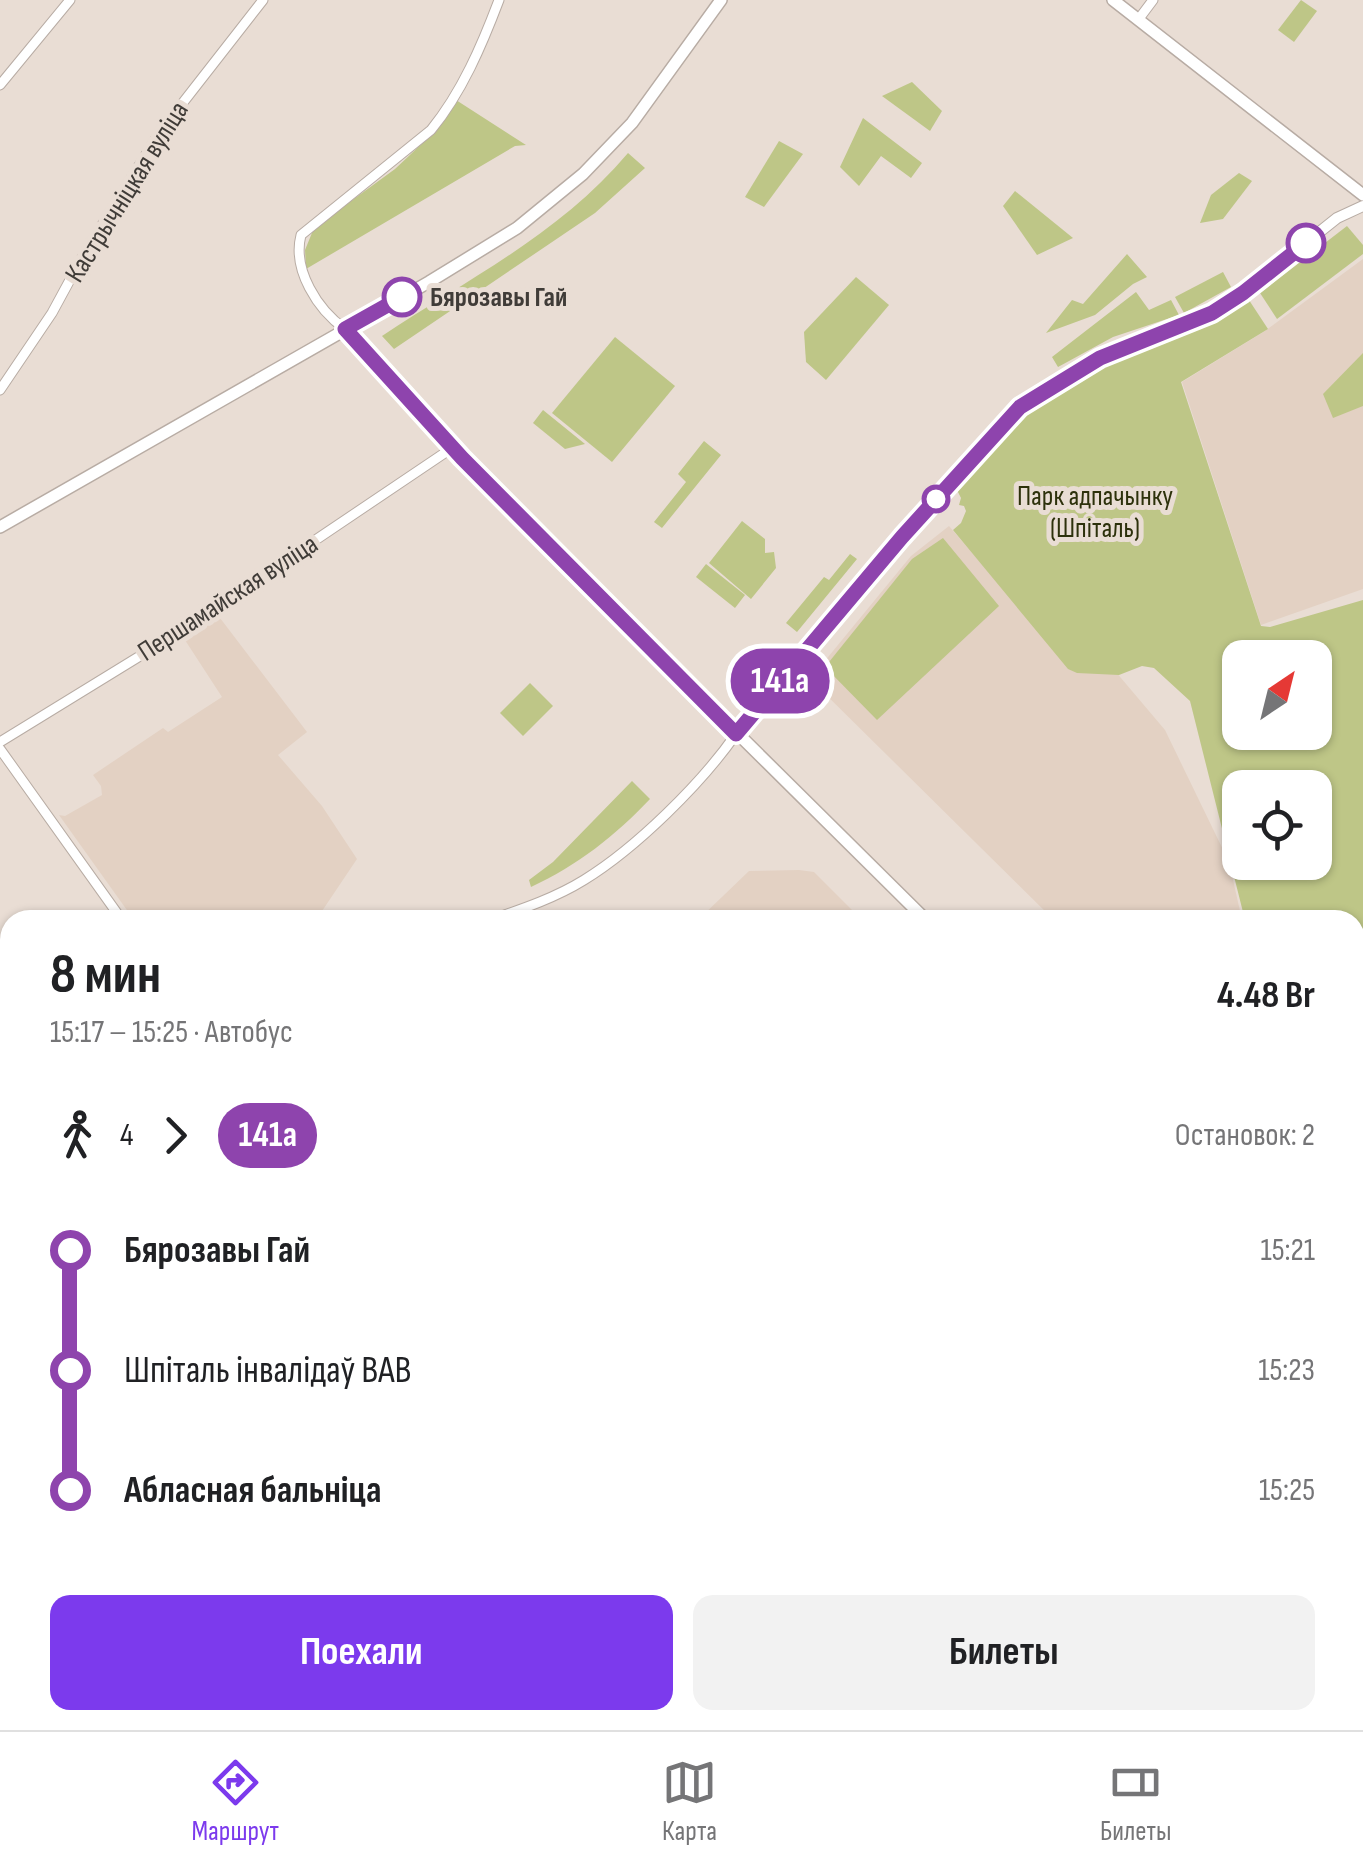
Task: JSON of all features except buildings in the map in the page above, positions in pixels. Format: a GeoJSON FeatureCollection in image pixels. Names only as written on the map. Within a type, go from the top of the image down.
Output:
{"type":"FeatureCollection","features":[{"type":"Feature","properties":{"kind":"main road"},"geometry":{"type":"LineString","coordinates":[[0,527],[498,242],[562,193],[632,123],[721,0]]}},
{"type":"Feature","properties":{"kind":"main road"},"geometry":{"type":"LineString","coordinates":[[1114,0],[1142,15],[1363,195]]}},
{"type":"Feature","properties":{"kind":"main road"},"geometry":{"type":"LineString","coordinates":[[345,329],[452,448],[916,910]]}},
{"type":"Feature","properties":{"kind":"street"},"geometry":{"type":"LineString","coordinates":[[0,85],[70,0]]}},
{"type":"Feature","properties":{"kind":"street","name":"Кастрычніцкая вуліца"},"geometry":{"type":"LineString","coordinates":[[0,390],[52,313],[160,132],[263,0]]}},
{"type":"Feature","properties":{"kind":"street"},"geometry":{"type":"LineString","coordinates":[[345,329],[329,318],[300,266],[301,236],[431,130],[445,113],[481,46],[498,0]]}},
{"type":"Feature","properties":{"kind":"street"},"geometry":{"type":"LineString","coordinates":[[1142,15],[1154,0]]}},
{"type":"Feature","properties":{"kind":"street"},"geometry":{"type":"LineString","coordinates":[[515,910],[560,892],[642,836],[724,750],[902,537],[1020,407],[1100,358],[1212,313],[1337,218],[1363,206]]}},
{"type":"Feature","properties":{"kind":"street","name":"Першамайская вуліца"},"geometry":{"type":"LineString","coordinates":[[0,746],[190,626],[452,448]]}},
{"type":"Feature","properties":{"kind":"street"},"geometry":{"type":"LineString","coordinates":[[0,746],[115,910]]}},
{"type":"Feature","properties":{"kind":"shaded area"},"geometry":{"type":"Polygon","coordinates":[[[1363,259],[1363,589],[1261,625],[1182,382],[1265,331],[1363,259]]]}},
{"type":"Feature","properties":{"kind":"shaded area"},"geometry":{"type":"Polygon","coordinates":[[[949,526],[1060,655],[1110,665],[1165,730],[1222,848],[1222,880],[1233,880],[1240,910],[1044,910],[810,679],[911,556],[949,526]]]}},
{"type":"Feature","properties":{"kind":"shaded area"},"geometry":{"type":"Polygon","coordinates":[[[217,614],[307,732],[278,755],[322,806],[357,859],[323,910],[127,910],[59,815],[65,816],[102,795],[93,775],[163,728],[168,732],[222,697],[183,637],[217,614]]]}},
{"type":"Feature","properties":{"kind":"shaded area"},"geometry":{"type":"Polygon","coordinates":[[[749,871],[814,872],[852,910],[708,910],[749,871]]]}},
{"type":"Feature","properties":{"kind":"green space"},"geometry":{"type":"Polygon","coordinates":[[[1301,0],[1317,11],[1294,42],[1278,30],[1301,0]]]}},
{"type":"Feature","properties":{"kind":"green space"},"geometry":{"type":"Polygon","coordinates":[[[912,82],[942,111],[930,131],[882,96],[912,82]]]}},
{"type":"Feature","properties":{"kind":"green space"},"geometry":{"type":"Polygon","coordinates":[[[456,100],[526,145],[515,146],[306,269],[305,250],[314,228],[395,169],[429,137],[456,100]]]}},
{"type":"Feature","properties":{"kind":"green space"},"geometry":{"type":"Polygon","coordinates":[[[863,118],[922,163],[911,178],[881,156],[859,186],[840,167],[863,118]]]}},
{"type":"Feature","properties":{"kind":"green space"},"geometry":{"type":"Polygon","coordinates":[[[779,141],[803,154],[764,207],[745,197],[779,141]]]}},
{"type":"Feature","properties":{"kind":"green space"},"geometry":{"type":"Polygon","coordinates":[[[628,153],[645,168],[595,213],[394,349],[382,336],[543,231],[602,181],[628,153]]]}},
{"type":"Feature","properties":{"kind":"green space"},"geometry":{"type":"Polygon","coordinates":[[[1239,173],[1252,181],[1223,219],[1200,223],[1211,195],[1239,173]]]}},
{"type":"Feature","properties":{"kind":"green space"},"geometry":{"type":"Polygon","coordinates":[[[1015,191],[1073,238],[1037,255],[1003,206],[1015,191]]]}},
{"type":"Feature","properties":{"kind":"green space"},"geometry":{"type":"Polygon","coordinates":[[[1347,226],[1363,245],[1363,254],[1277,319],[1260,293],[1347,226]]]}},
{"type":"Feature","properties":{"kind":"green space"},"geometry":{"type":"Polygon","coordinates":[[[1127,254],[1147,277],[1095,315],[1046,333],[1072,300],[1083,304],[1127,254]]]}},
{"type":"Feature","properties":{"kind":"green space"},"geometry":{"type":"Polygon","coordinates":[[[1223,272],[1231,287],[1184,313],[1175,297],[1223,272]]]}},
{"type":"Feature","properties":{"kind":"green space"},"geometry":{"type":"Polygon","coordinates":[[[856,277],[889,305],[826,380],[806,362],[804,332],[856,277]]]}},
{"type":"Feature","properties":{"kind":"green space"},"geometry":{"type":"Polygon","coordinates":[[[1136,292],[1149,310],[1171,300],[1179,315],[1113,337],[1058,367],[1052,357],[1136,292]]]}},
{"type":"Feature","properties":{"kind":"green space","name":"Парк адпачынку (Шпіталь)"},"geometry":{"type":"Polygon","coordinates":[[[1247,297],[1268,329],[1181,382],[1261,626],[1270,627],[1363,600],[1363,910],[1242,910],[1235,880],[1332,880],[1332,770],[1222,770],[1222,828],[1190,701],[1154,668],[1142,666],[1119,675],[1068,669],[953,530],[966,511],[959,505],[961,498],[956,488],[1004,432],[1056,388],[1100,363],[1193,326],[1247,297]]]}},
{"type":"Feature","properties":{"kind":"green space"},"geometry":{"type":"Polygon","coordinates":[[[615,337],[675,386],[612,462],[552,413],[615,337]]]}},
{"type":"Feature","properties":{"kind":"green space"},"geometry":{"type":"Polygon","coordinates":[[[1363,353],[1363,406],[1333,418],[1323,394],[1363,353]]]}},
{"type":"Feature","properties":{"kind":"green space"},"geometry":{"type":"Polygon","coordinates":[[[543,410],[585,444],[565,449],[533,423],[543,410]]]}},
{"type":"Feature","properties":{"kind":"green space"},"geometry":{"type":"Polygon","coordinates":[[[704,441],[721,455],[662,528],[654,522],[686,482],[678,474],[704,441]]]}},
{"type":"Feature","properties":{"kind":"green space"},"geometry":{"type":"Polygon","coordinates":[[[742,521],[765,539],[765,553],[774,552],[776,568],[751,599],[709,563],[742,521]]]}},
{"type":"Feature","properties":{"kind":"green space"},"geometry":{"type":"Polygon","coordinates":[[[943,538],[999,606],[877,720],[825,667],[912,559],[943,538]]]}},
{"type":"Feature","properties":{"kind":"green space"},"geometry":{"type":"Polygon","coordinates":[[[850,554],[857,559],[797,632],[786,623],[824,577],[829,580],[850,554]]]}},
{"type":"Feature","properties":{"kind":"green space"},"geometry":{"type":"Polygon","coordinates":[[[706,564],[745,595],[735,608],[696,577],[706,564]]]}},
{"type":"Feature","properties":{"kind":"green space"},"geometry":{"type":"Polygon","coordinates":[[[530,683],[553,706],[523,736],[500,713],[530,683]]]}},
{"type":"Feature","properties":{"kind":"green space"},"geometry":{"type":"Polygon","coordinates":[[[632,781],[650,799],[595,849],[531,887],[529,880],[553,862],[632,781]]]}},
{"type":"Feature","properties":{"kind":"bus line","name":"141а"},"geometry":{"type":"LineString","coordinates":[[402,297],[345,329],[462,458],[736,734],[902,537],[1020,407],[1100,358],[1212,313],[1306,243]]}},
{"type":"Feature","properties":{"kind":"place","name":"Бярозавы Гай"},"geometry":{"type":"Point","coordinates":[402,297]}}]}
